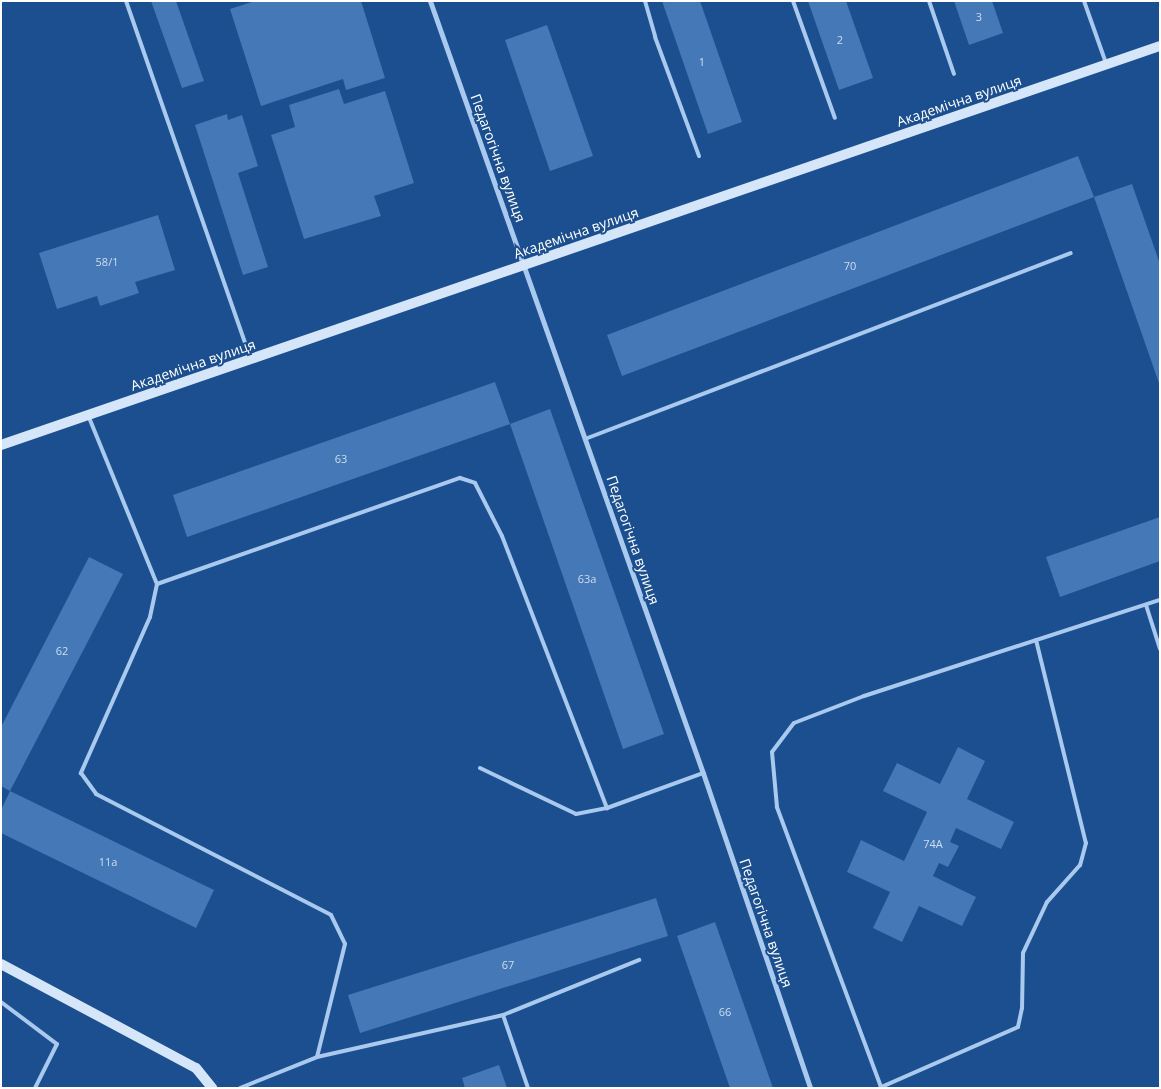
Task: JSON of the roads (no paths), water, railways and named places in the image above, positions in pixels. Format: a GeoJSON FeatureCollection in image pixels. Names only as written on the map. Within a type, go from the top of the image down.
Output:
{"type":"FeatureCollection","features":[{"type":"Feature","properties":{"kind":"main road","name":"Академічна вулиця"},"geometry":{"type":"LineString","coordinates":[[1,445],[1160,46]]}},
{"type":"Feature","properties":{"kind":"main road"},"geometry":{"type":"LineString","coordinates":[[1,964],[196,1068],[212,1088]]}},
{"type":"Feature","properties":{"kind":"street","name":"Педагогічна вулиця"},"geometry":{"type":"LineString","coordinates":[[430,1],[703,773],[810,1088]]}},
{"type":"Feature","properties":{"kind":"lane"},"geometry":{"type":"LineString","coordinates":[[126,1],[251,360]]}},
{"type":"Feature","properties":{"kind":"lane"},"geometry":{"type":"LineString","coordinates":[[645,1],[655,38],[699,156]]}},
{"type":"Feature","properties":{"kind":"lane"},"geometry":{"type":"LineString","coordinates":[[793,1],[835,118]]}},
{"type":"Feature","properties":{"kind":"lane"},"geometry":{"type":"LineString","coordinates":[[929,1],[954,74]]}},
{"type":"Feature","properties":{"kind":"lane"},"geometry":{"type":"LineString","coordinates":[[1084,1],[1107,64]]}},
{"type":"Feature","properties":{"kind":"lane"},"geometry":{"type":"LineString","coordinates":[[585,439],[1071,253]]}},
{"type":"Feature","properties":{"kind":"lane"},"geometry":{"type":"LineString","coordinates":[[88,415],[157,584],[150,617],[81,773],[96,794],[331,915],[345,944],[317,1057]]}},
{"type":"Feature","properties":{"kind":"lane"},"geometry":{"type":"LineString","coordinates":[[157,584],[460,478],[475,483],[502,536],[607,808]]}},
{"type":"Feature","properties":{"kind":"lane"},"geometry":{"type":"LineString","coordinates":[[1036,640],[1086,843],[1080,865],[1047,902],[1023,953],[1022,1008],[1018,1028],[881,1087],[777,807],[772,752],[794,722],[864,696],[1036,640],[1146,605],[1160,600]]}},
{"type":"Feature","properties":{"kind":"lane"},"geometry":{"type":"LineString","coordinates":[[1146,605],[1160,649]]}},
{"type":"Feature","properties":{"kind":"lane"},"geometry":{"type":"LineString","coordinates":[[480,768],[576,814],[607,808],[703,773]]}},
{"type":"Feature","properties":{"kind":"lane"},"geometry":{"type":"LineString","coordinates":[[240,1088],[317,1057],[503,1014],[639,960]]}},
{"type":"Feature","properties":{"kind":"lane"},"geometry":{"type":"LineString","coordinates":[[1,1002],[56,1044],[35,1088]]}},
{"type":"Feature","properties":{"kind":"lane"},"geometry":{"type":"LineString","coordinates":[[503,1014],[528,1088]]}}]}
